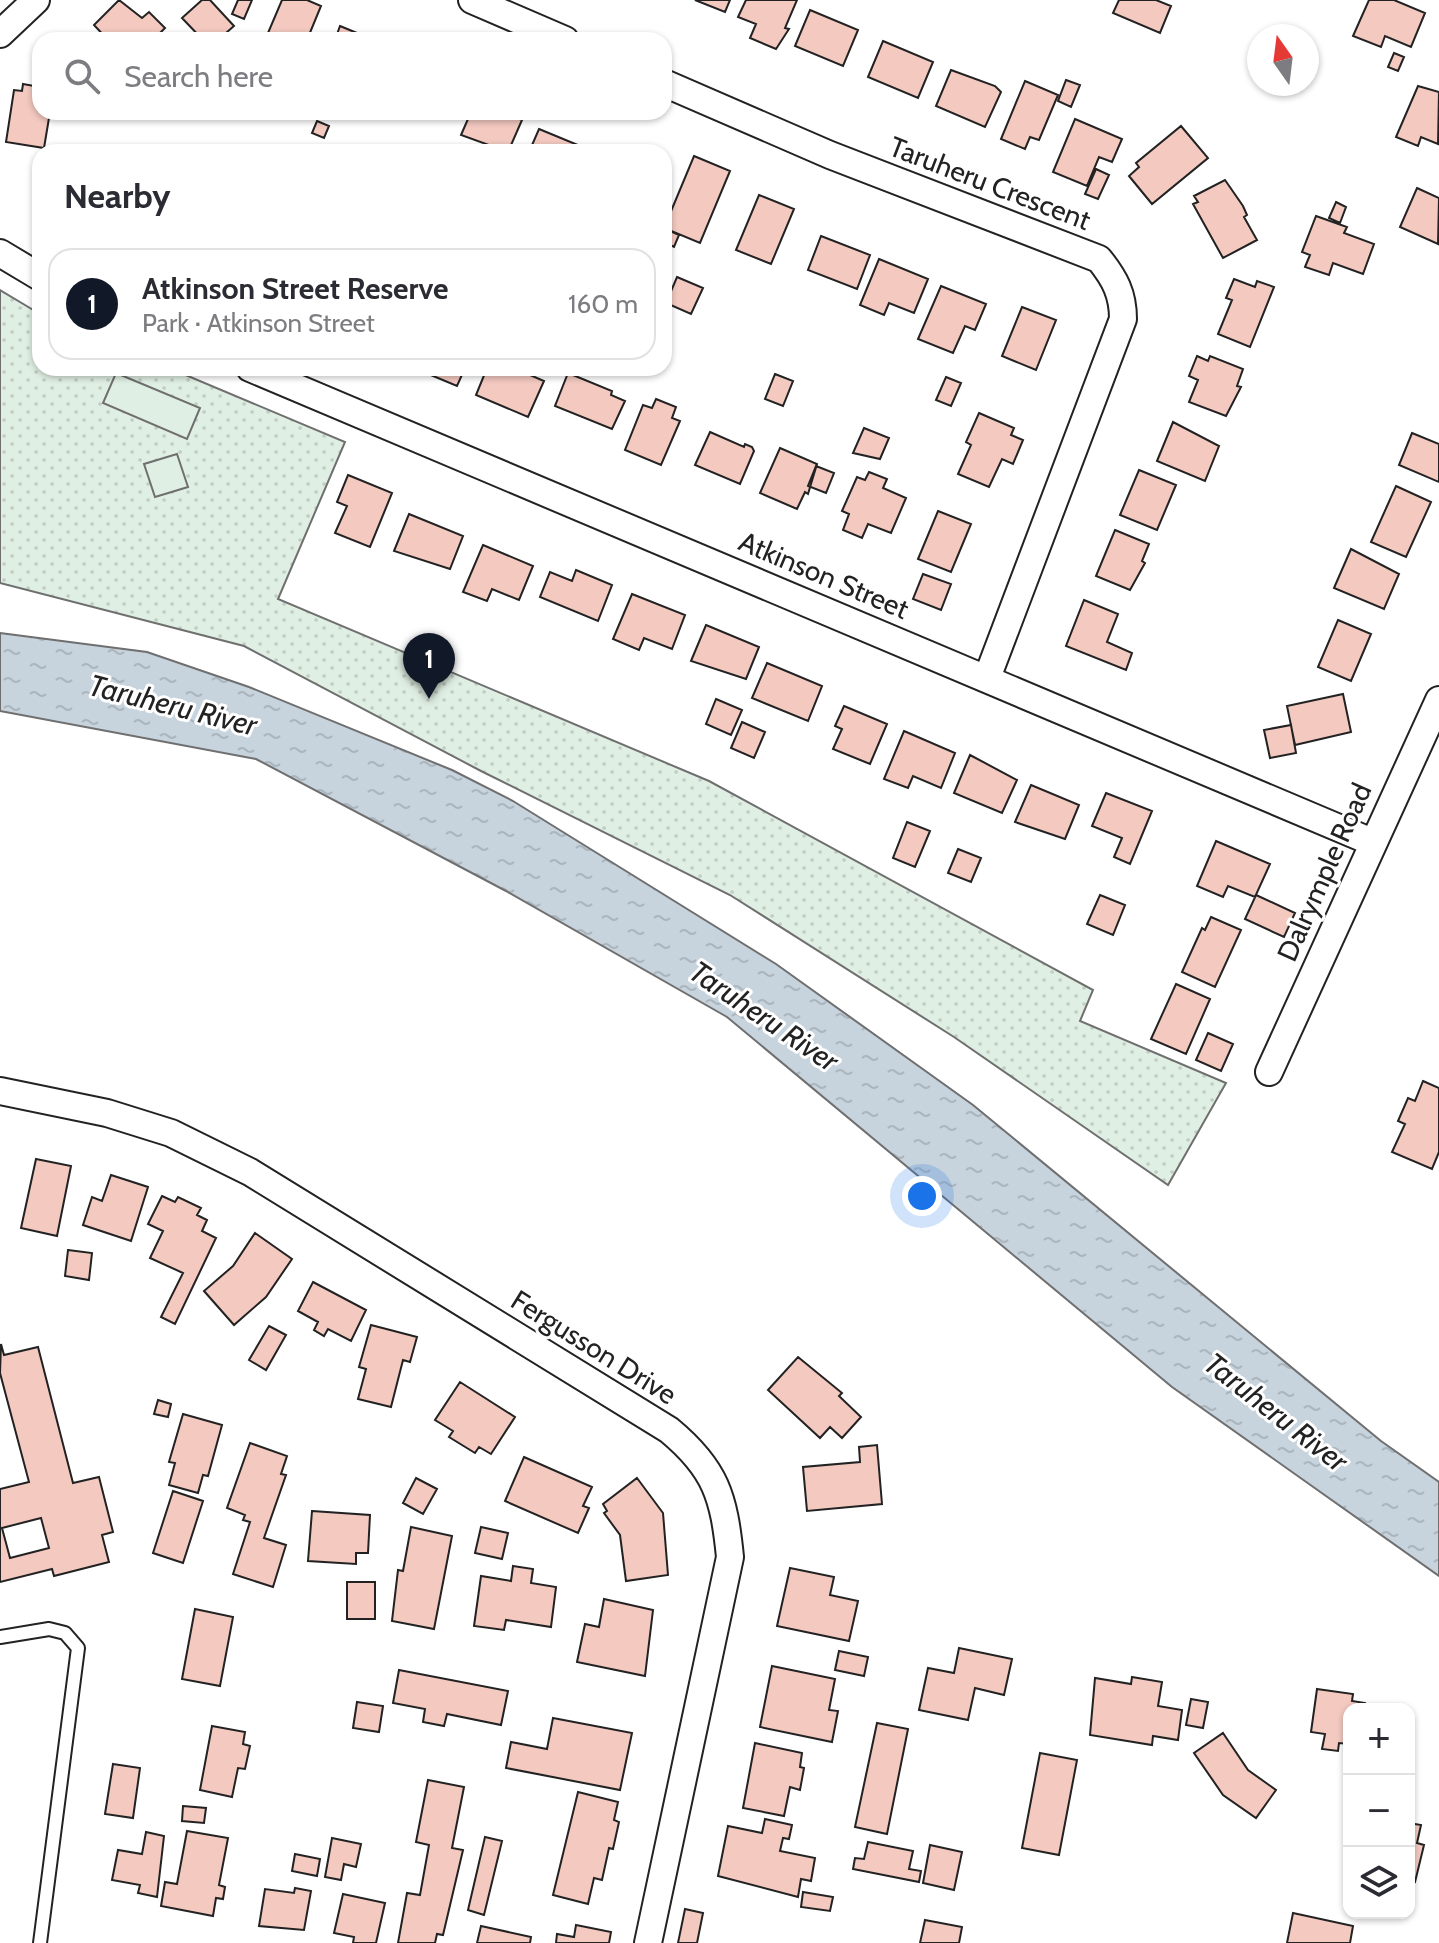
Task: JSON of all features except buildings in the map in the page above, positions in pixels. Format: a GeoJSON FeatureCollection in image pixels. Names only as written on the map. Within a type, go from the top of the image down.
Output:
{"type":"FeatureCollection","features":[{"type":"Feature","properties":{"kind":"street"},"geometry":{"type":"LineString","coordinates":[[0,34],[36,0]]}},
{"type":"Feature","properties":{"kind":"street"},"geometry":{"type":"LineString","coordinates":[[472,0],[546,32]]}},
{"type":"Feature","properties":{"kind":"street","name":"Taruheru Crescent"},"geometry":{"type":"LineString","coordinates":[[672,86],[830,155],[1099,259],[1113,277],[1123,297],[1123,319],[987,678]]}},
{"type":"Feature","properties":{"kind":"street"},"geometry":{"type":"LineString","coordinates":[[0,253],[32,272]]}},
{"type":"Feature","properties":{"kind":"street","name":"Atkinson Street"},"geometry":{"type":"LineString","coordinates":[[269,376],[1372,842]]}},
{"type":"Feature","properties":{"kind":"street","name":"Dalrymple Road"},"geometry":{"type":"LineString","coordinates":[[1269,1072],[1372,842],[1437,711]]}},
{"type":"Feature","properties":{"kind":"street","name":"Fergusson Drive"},"geometry":{"type":"LineString","coordinates":[[0,1091],[133,1121],[171,1133],[250,1172],[669,1430],[696,1453],[714,1478],[726,1516],[730,1557],[648,1943]]}},
{"type":"Feature","properties":{"kind":"lane"},"geometry":{"type":"LineString","coordinates":[[0,1637],[49,1629],[65,1633],[78,1648],[40,1943]]}},
{"type":"Feature","properties":{"kind":"green space"},"geometry":{"type":"Polygon","coordinates":[[[0,290],[32,309],[32,376],[188,376],[345,442],[278,599],[709,781],[1093,990],[1080,1021],[1226,1083],[1168,1185],[954,1037],[730,895],[481,771],[244,646],[0,583],[0,290]]]}},
{"type":"Feature","properties":{"kind":"green space"},"geometry":{"type":"Polygon","coordinates":[[[115,376],[123,376],[200,408],[187,439],[103,403],[115,376]]]}},
{"type":"Feature","properties":{"kind":"green space"},"geometry":{"type":"Polygon","coordinates":[[[177,454],[188,487],[155,497],[144,464],[177,454]]]}},
{"type":"Feature","properties":{"kind":"water","name":"Taruheru River"},"geometry":{"type":"Polygon","coordinates":[[[0,633],[147,652],[249,687],[452,770],[513,801],[776,964],[973,1105],[1381,1441],[1439,1482],[1439,1576],[1172,1387],[727,1017],[506,891],[256,759],[0,711],[0,633]]]}},
{"type":"Feature","properties":{"kind":"place","name":"Atkinson Street Reserve"},"geometry":{"type":"Point","coordinates":[429,699]}}]}
